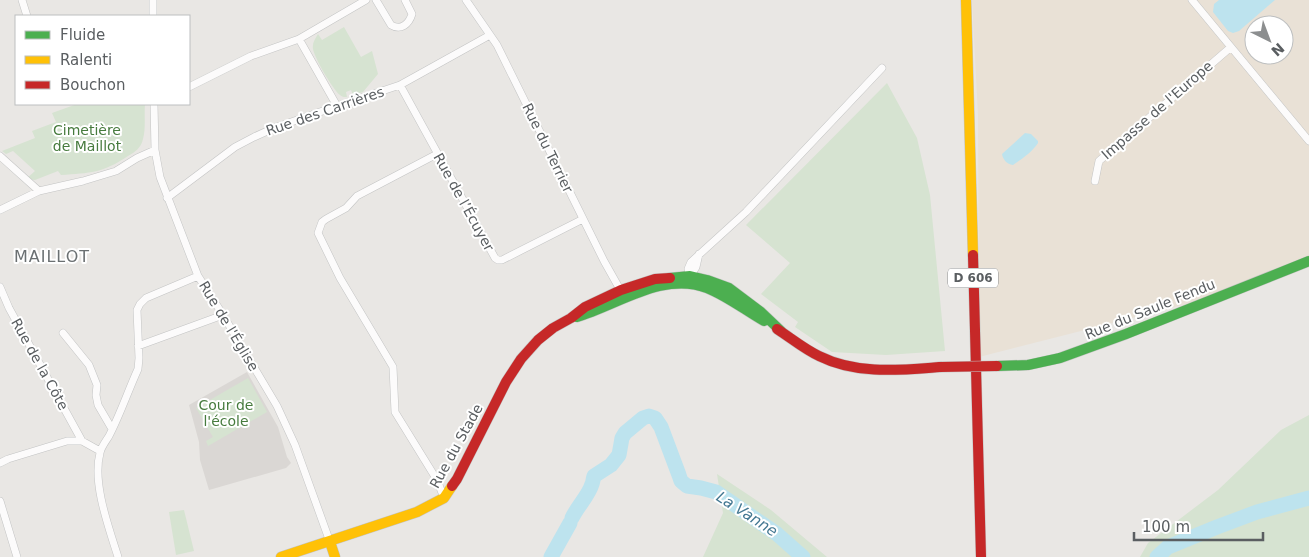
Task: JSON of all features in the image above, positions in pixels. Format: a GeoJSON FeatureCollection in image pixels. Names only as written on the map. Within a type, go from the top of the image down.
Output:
{"type":"FeatureCollection","features":[{"type":"Feature","properties":{"kind":"street"},"geometry":{"type":"LineString","coordinates":[[22,0],[27,15]]}},
{"type":"Feature","properties":{"kind":"street"},"geometry":{"type":"LineString","coordinates":[[152,0],[153,15]]}},
{"type":"Feature","properties":{"kind":"street"},"geometry":{"type":"LineString","coordinates":[[190,86],[251,56],[299,39],[366,0]]}},
{"type":"Feature","properties":{"kind":"street"},"geometry":{"type":"LineString","coordinates":[[376,0],[391,25],[399,28],[407,23],[412,14],[405,0]]}},
{"type":"Feature","properties":{"kind":"street","name":"Rue du Terrier"},"geometry":{"type":"LineString","coordinates":[[466,0],[497,45],[604,261],[623,295]]}},
{"type":"Feature","properties":{"kind":"street","name":"D 606"},"geometry":{"type":"LineString","coordinates":[[966,0],[981,557]]}},
{"type":"Feature","properties":{"kind":"street"},"geometry":{"type":"LineString","coordinates":[[1192,0],[1309,141]]}},
{"type":"Feature","properties":{"kind":"street","name":"Rue des Carrières"},"geometry":{"type":"LineString","coordinates":[[167,198],[235,147],[274,128],[400,85],[490,35]]}},
{"type":"Feature","properties":{"kind":"street"},"geometry":{"type":"LineString","coordinates":[[299,39],[337,106]]}},
{"type":"Feature","properties":{"kind":"street","name":"Impasse de l'Europe"},"geometry":{"type":"LineString","coordinates":[[1095,181],[1098,161],[1231,46]]}},
{"type":"Feature","properties":{"kind":"street"},"geometry":{"type":"LineString","coordinates":[[688,280],[688,269],[691,262],[746,212],[882,68]]}},
{"type":"Feature","properties":{"kind":"street","name":"Rue de l’Écuyer"},"geometry":{"type":"LineString","coordinates":[[400,85],[495,258],[502,260],[583,219]]}},
{"type":"Feature","properties":{"kind":"street","name":"Rue de l'Église"},"geometry":{"type":"LineString","coordinates":[[154,105],[155,150],[160,177],[198,276],[277,406],[295,445],[330,542]]}},
{"type":"Feature","properties":{"kind":"street"},"geometry":{"type":"LineString","coordinates":[[0,210],[39,191],[116,172],[137,158],[155,150]]}},
{"type":"Feature","properties":{"kind":"street"},"geometry":{"type":"LineString","coordinates":[[437,154],[357,196],[346,208],[322,222],[318,233],[340,278],[393,367],[395,412],[436,480],[444,498]]}},
{"type":"Feature","properties":{"kind":"street"},"geometry":{"type":"LineString","coordinates":[[0,156],[39,191]]}},
{"type":"Feature","properties":{"kind":"street","name":"Rue du Saule Fendu"},"geometry":{"type":"LineString","coordinates":[[940,367],[1028,365],[1060,358],[1309,261]]}},
{"type":"Feature","properties":{"kind":"street"},"geometry":{"type":"LineString","coordinates":[[118,557],[101,499],[98,473],[100,451],[112,430],[138,369],[137,310],[146,298],[198,276]]}},
{"type":"Feature","properties":{"kind":"street","name":"Rue du Stade"},"geometry":{"type":"LineString","coordinates":[[281,557],[417,512],[444,498],[457,479],[506,382],[514,369],[538,340],[585,307],[623,295],[655,278],[707,280],[729,288],[798,343],[819,356],[838,364],[872,370],[940,367]]}},
{"type":"Feature","properties":{"kind":"street","name":"Rue de la Côte"},"geometry":{"type":"LineString","coordinates":[[0,287],[82,441]]}},
{"type":"Feature","properties":{"kind":"street"},"geometry":{"type":"LineString","coordinates":[[138,346],[223,315]]}},
{"type":"Feature","properties":{"kind":"street"},"geometry":{"type":"LineString","coordinates":[[63,333],[89,365],[97,385],[98,405],[112,430]]}},
{"type":"Feature","properties":{"kind":"street"},"geometry":{"type":"LineString","coordinates":[[0,463],[67,441],[82,441],[100,451]]}},
{"type":"Feature","properties":{"kind":"street"},"geometry":{"type":"LineString","coordinates":[[0,501],[17,557]]}},
{"type":"Feature","properties":{"kind":"street"},"geometry":{"type":"LineString","coordinates":[[330,542],[335,557]]}},
{"type":"Feature","properties":{"kind":"shaded area"},"geometry":{"type":"Polygon","coordinates":[[[972,0],[1309,0],[1309,263],[1242,290],[979,357],[978,115],[972,0]]]}},
{"type":"Feature","properties":{"kind":"shaded area"},"geometry":{"type":"Polygon","coordinates":[[[247,372],[278,427],[287,457],[291,463],[286,468],[209,490],[200,460],[199,442],[189,405],[247,372]]]}},
{"type":"Feature","properties":{"kind":"green space"},"geometry":{"type":"Polygon","coordinates":[[[344,27],[361,57],[372,51],[378,74],[363,92],[353,95],[351,90],[346,92],[347,97],[340,95],[333,87],[314,53],[313,47],[318,34],[322,40],[344,27]]]}},
{"type":"Feature","properties":{"kind":"green space"},"geometry":{"type":"Polygon","coordinates":[[[887,83],[917,138],[930,195],[945,351],[886,355],[832,352],[795,327],[798,322],[761,294],[790,263],[746,225],[887,83]]]}},
{"type":"Feature","properties":{"kind":"green space","name":"Cimetière de Maillot"},"geometry":{"type":"Polygon","coordinates":[[[74,105],[145,105],[144,135],[139,147],[133,153],[103,169],[80,174],[61,175],[58,171],[35,180],[26,179],[35,171],[13,151],[6,154],[2,151],[35,138],[32,131],[56,122],[52,113],[74,105]]]}},
{"type":"Feature","properties":{"kind":"green space","name":"Cour de l'école"},"geometry":{"type":"Polygon","coordinates":[[[248,378],[267,412],[208,446],[206,441],[213,437],[196,408],[248,378]]]}},
{"type":"Feature","properties":{"kind":"green space"},"geometry":{"type":"Polygon","coordinates":[[[1309,415],[1309,557],[1140,557],[1148,543],[1218,490],[1281,430],[1309,415]]]}},
{"type":"Feature","properties":{"kind":"green space"},"geometry":{"type":"Polygon","coordinates":[[[717,474],[771,510],[827,557],[703,557],[723,513],[717,474]]]}},
{"type":"Feature","properties":{"kind":"green space"},"geometry":{"type":"Polygon","coordinates":[[[184,510],[194,551],[176,555],[169,512],[184,510]]]}},
{"type":"Feature","properties":{"kind":"water"},"geometry":{"type":"Polygon","coordinates":[[[1219,0],[1275,0],[1258,15],[1244,15],[1244,27],[1233,33],[1228,31],[1213,12],[1214,4],[1219,0]]]}},
{"type":"Feature","properties":{"kind":"water"},"geometry":{"type":"Polygon","coordinates":[[[1025,133],[1031,134],[1038,143],[1020,160],[1013,165],[1009,164],[1004,160],[1002,154],[1025,133]]]}},
{"type":"Feature","properties":{"kind":"waterway","name":"La Vanne"},"geometry":{"type":"LineString","coordinates":[[572,518],[588,492],[594,476],[611,465],[619,455],[622,438],[625,433],[643,418],[649,416],[655,418],[661,427],[681,481],[687,486],[716,492],[777,534],[803,557]]}},
{"type":"Feature","properties":{"kind":"waterway","name":"La Vanne"},"geometry":{"type":"LineString","coordinates":[[1157,557],[1168,547],[1217,527],[1257,512],[1309,498]]}},
{"type":"Feature","properties":{"kind":"waterway","name":"La Vanne"},"geometry":{"type":"LineString","coordinates":[[551,557],[570,523]]}},
{"type":"Feature","properties":{"kind":"traffic: fast"},"geometry":{"type":"LineString","coordinates":[[997,366],[1028,365],[1060,358],[1126,334],[1309,261]]}},
{"type":"Feature","properties":{"kind":"traffic: fast"},"geometry":{"type":"LineString","coordinates":[[670,278],[690,276],[729,288],[761,312],[781,331]]}},
{"type":"Feature","properties":{"kind":"traffic: fast"},"geometry":{"type":"LineString","coordinates":[[577,317],[657,287],[690,284],[714,291],[764,321]]}},
{"type":"Feature","properties":{"kind":"traffic: slow"},"geometry":{"type":"LineString","coordinates":[[966,0],[973,255]]}},
{"type":"Feature","properties":{"kind":"traffic: slow"},"geometry":{"type":"LineString","coordinates":[[281,557],[417,512],[444,498],[452,486]]}},
{"type":"Feature","properties":{"kind":"traffic: slow"},"geometry":{"type":"LineString","coordinates":[[330,542],[335,557]]}},
{"type":"Feature","properties":{"kind":"traffic: jam"},"geometry":{"type":"LineString","coordinates":[[973,255],[981,557]]}},
{"type":"Feature","properties":{"kind":"traffic: jam"},"geometry":{"type":"LineString","coordinates":[[452,486],[506,382],[521,359],[538,340],[585,307],[621,290],[655,279],[670,278]]}},
{"type":"Feature","properties":{"kind":"traffic: jam"},"geometry":{"type":"LineString","coordinates":[[777,329],[813,353],[848,366],[879,370],[940,367]]}},
{"type":"Feature","properties":{"kind":"traffic: jam"},"geometry":{"type":"LineString","coordinates":[[940,367],[997,366]]}},
{"type":"Feature","properties":{"kind":"district","name":"MAILLOT"},"geometry":{"type":"Point","coordinates":[52,256]}}]}
